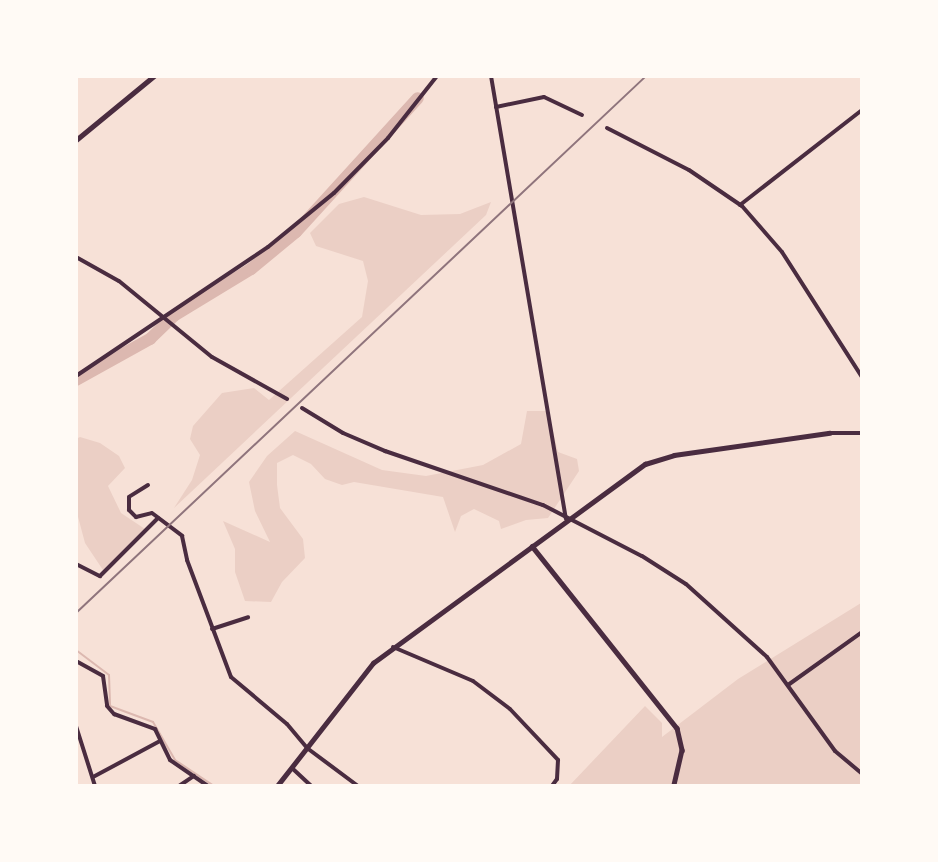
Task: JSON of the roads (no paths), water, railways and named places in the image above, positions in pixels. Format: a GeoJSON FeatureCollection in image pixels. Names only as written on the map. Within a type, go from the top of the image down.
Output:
{"type":"FeatureCollection","features":[{"type":"Feature","properties":{"kind":"street"},"geometry":{"type":"LineString","coordinates":[[76,140],[154,76]]}},
{"type":"Feature","properties":{"kind":"street"},"geometry":{"type":"LineString","coordinates":[[76,376],[268,247],[334,193],[388,138],[436,76]]}},
{"type":"Feature","properties":{"kind":"street"},"geometry":{"type":"LineString","coordinates":[[491,76],[566,520]]}},
{"type":"Feature","properties":{"kind":"street"},"geometry":{"type":"LineString","coordinates":[[496,107],[544,97],[582,116]]}},
{"type":"Feature","properties":{"kind":"street"},"geometry":{"type":"LineString","coordinates":[[740,205],[861,110]]}},
{"type":"Feature","properties":{"kind":"street"},"geometry":{"type":"LineString","coordinates":[[608,128],[689,170],[740,205],[782,252],[861,376]]}},
{"type":"Feature","properties":{"kind":"street"},"geometry":{"type":"LineString","coordinates":[[76,257],[99,267],[212,357],[287,399]]}},
{"type":"Feature","properties":{"kind":"street"},"geometry":{"type":"LineString","coordinates":[[302,408],[343,433],[543,505],[566,520],[642,556],[707,600],[767,657],[835,751],[861,774]]}},
{"type":"Feature","properties":{"kind":"street"},"geometry":{"type":"LineString","coordinates":[[277,786],[293,769],[360,675],[392,646],[645,464],[674,455],[829,434],[861,433]]}},
{"type":"Feature","properties":{"kind":"street"},"geometry":{"type":"LineString","coordinates":[[148,485],[129,497],[127,505],[136,517],[152,513],[182,536],[187,560],[231,677],[286,724],[307,748],[358,786]]}},
{"type":"Feature","properties":{"kind":"street"},"geometry":{"type":"LineString","coordinates":[[76,564],[100,576],[158,518]]}},
{"type":"Feature","properties":{"kind":"street"},"geometry":{"type":"LineString","coordinates":[[532,546],[677,728],[682,750],[674,786]]}},
{"type":"Feature","properties":{"kind":"street"},"geometry":{"type":"LineString","coordinates":[[212,629],[248,617]]}},
{"type":"Feature","properties":{"kind":"street"},"geometry":{"type":"LineString","coordinates":[[788,685],[861,632]]}},
{"type":"Feature","properties":{"kind":"street"},"geometry":{"type":"LineString","coordinates":[[392,646],[472,681],[510,709],[558,760],[557,779],[552,786]]}},
{"type":"Feature","properties":{"kind":"street"},"geometry":{"type":"LineString","coordinates":[[76,661],[103,676],[107,706],[114,714],[147,723],[155,729],[177,767],[208,786]]}},
{"type":"Feature","properties":{"kind":"street"},"geometry":{"type":"LineString","coordinates":[[76,726],[94,786]]}},
{"type":"Feature","properties":{"kind":"street"},"geometry":{"type":"LineString","coordinates":[[93,777],[160,741]]}},
{"type":"Feature","properties":{"kind":"street"},"geometry":{"type":"LineString","coordinates":[[293,769],[311,786]]}},
{"type":"Feature","properties":{"kind":"street"},"geometry":{"type":"LineString","coordinates":[[178,786],[195,776]]}},
{"type":"Feature","properties":{"kind":"waterway"},"geometry":{"type":"LineString","coordinates":[[76,380],[150,339],[175,315],[251,269],[296,232],[418,98]]}},
{"type":"Feature","properties":{"kind":"waterway"},"geometry":{"type":"LineString","coordinates":[[76,650],[109,675],[110,706],[153,722],[175,760],[214,786]]}},
{"type":"Feature","properties":{"kind":"railway"},"geometry":{"type":"LineString","coordinates":[[76,613],[646,76]]}}]}
